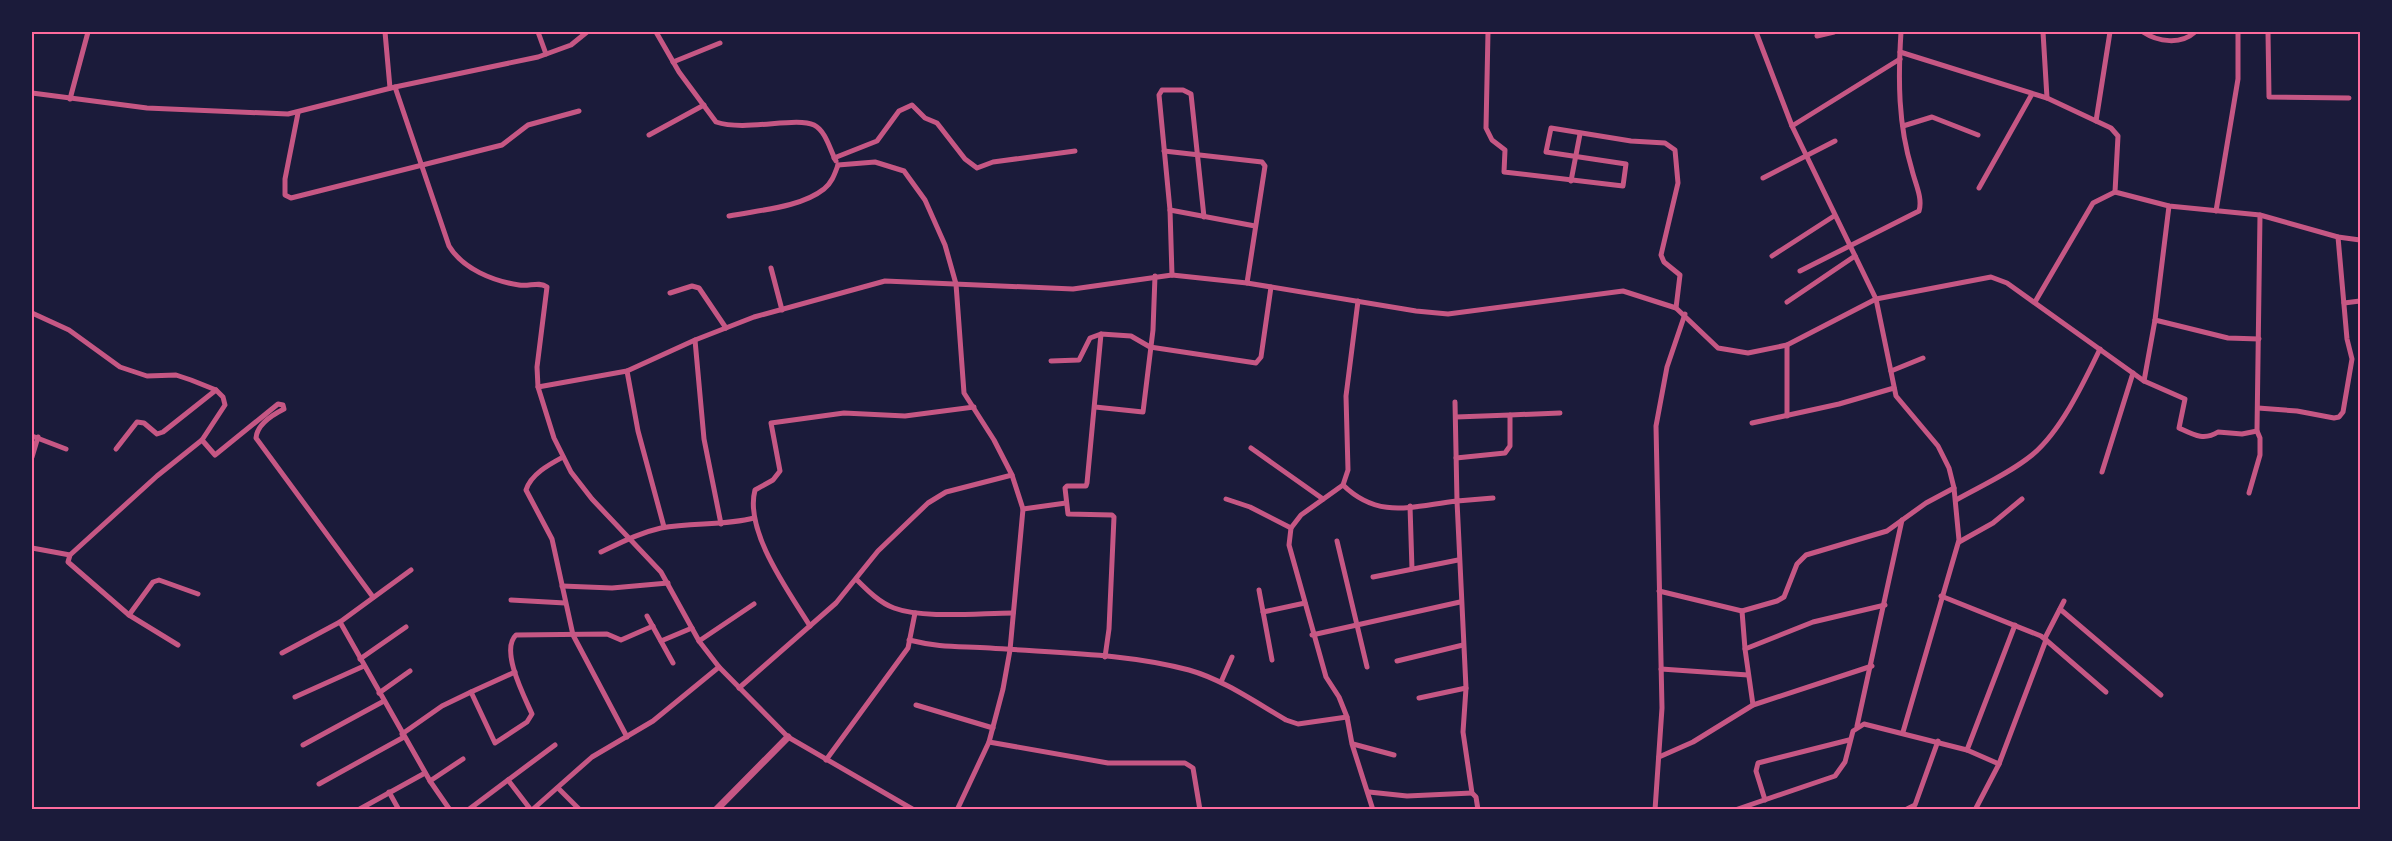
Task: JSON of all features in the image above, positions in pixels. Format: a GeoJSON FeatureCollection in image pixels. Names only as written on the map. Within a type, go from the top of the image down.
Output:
{"type":"FeatureCollection","features":[{"type":"Feature","properties":{"kind":"street"},"geometry":{"type":"LineString","coordinates":[[70,99],[88,32]]}},
{"type":"Feature","properties":{"kind":"street"},"geometry":{"type":"LineString","coordinates":[[385,32],[392,88],[449,246],[460,262],[466,266],[520,285],[541,284],[547,287],[537,367],[538,387],[563,457],[592,499],[627,538],[653,562],[668,583],[699,641],[719,667],[788,738],[914,810]]}},
{"type":"Feature","properties":{"kind":"street"},"geometry":{"type":"LineString","coordinates":[[538,32],[546,54]]}},
{"type":"Feature","properties":{"kind":"street"},"geometry":{"type":"LineString","coordinates":[[32,93],[147,108],[298,113],[392,88],[546,54],[571,45],[587,32]]}},
{"type":"Feature","properties":{"kind":"street"},"geometry":{"type":"LineString","coordinates":[[656,32],[673,62],[716,122],[741,127],[803,123],[815,125],[827,141],[838,165]]}},
{"type":"Feature","properties":{"kind":"street"},"geometry":{"type":"LineString","coordinates":[[1488,32],[1486,128],[1492,140],[1505,150],[1504,172],[1623,186],[1626,164],[1545,151],[1550,129],[1638,141],[1656,141],[1671,145],[1677,157],[1676,193],[1661,255],[1664,262],[1680,275],[1676,308]]}},
{"type":"Feature","properties":{"kind":"street"},"geometry":{"type":"LineString","coordinates":[[1756,32],[1792,126],[1876,299],[1894,388],[1902,405],[1938,446],[1949,468],[1954,488],[1959,542],[1941,596],[1904,732]]}},
{"type":"Feature","properties":{"kind":"street"},"geometry":{"type":"LineString","coordinates":[[1817,36],[1834,32]]}},
{"type":"Feature","properties":{"kind":"street"},"geometry":{"type":"LineString","coordinates":[[1800,271],[1849,244],[1919,211],[1921,201],[1908,157],[1898,91],[1901,32]]}},
{"type":"Feature","properties":{"kind":"street"},"geometry":{"type":"LineString","coordinates":[[2043,32],[2047,99]]}},
{"type":"Feature","properties":{"kind":"street"},"geometry":{"type":"LineString","coordinates":[[2096,121],[2110,32]]}},
{"type":"Feature","properties":{"kind":"street"},"geometry":{"type":"LineString","coordinates":[[2143,32],[2171,41],[2181,40],[2195,32]]}},
{"type":"Feature","properties":{"kind":"street"},"geometry":{"type":"LineString","coordinates":[[2216,211],[2236,90],[2238,32]]}},
{"type":"Feature","properties":{"kind":"street"},"geometry":{"type":"LineString","coordinates":[[2268,32],[2269,97],[2349,98]]}},
{"type":"Feature","properties":{"kind":"street"},"geometry":{"type":"LineString","coordinates":[[673,62],[720,43]]}},
{"type":"Feature","properties":{"kind":"street"},"geometry":{"type":"LineString","coordinates":[[1900,52],[2047,99],[2115,131],[2119,141],[2115,192]]}},
{"type":"Feature","properties":{"kind":"street"},"geometry":{"type":"LineString","coordinates":[[1792,126],[1900,59]]}},
{"type":"Feature","properties":{"kind":"street"},"geometry":{"type":"LineString","coordinates":[[1172,275],[1170,210],[1159,95],[1162,90],[1188,91],[1193,99],[1204,217]]}},
{"type":"Feature","properties":{"kind":"street"},"geometry":{"type":"LineString","coordinates":[[1979,188],[2032,94]]}},
{"type":"Feature","properties":{"kind":"street"},"geometry":{"type":"LineString","coordinates":[[649,135],[704,105]]}},
{"type":"Feature","properties":{"kind":"street"},"geometry":{"type":"LineString","coordinates":[[833,156],[877,141],[899,111],[912,105],[925,118],[937,123],[965,159],[977,168],[993,162],[1075,151]]}},
{"type":"Feature","properties":{"kind":"street"},"geometry":{"type":"LineString","coordinates":[[298,113],[284,191],[287,197],[291,198],[502,145],[528,125],[579,111]]}},
{"type":"Feature","properties":{"kind":"street"},"geometry":{"type":"LineString","coordinates":[[1903,126],[1932,117],[1978,135]]}},
{"type":"Feature","properties":{"kind":"street"},"geometry":{"type":"LineString","coordinates":[[1571,181],[1580,134]]}},
{"type":"Feature","properties":{"kind":"street"},"geometry":{"type":"LineString","coordinates":[[1763,178],[1807,158],[1835,141]]}},
{"type":"Feature","properties":{"kind":"street"},"geometry":{"type":"LineString","coordinates":[[1164,151],[1262,162],[1265,171],[1247,284]]}},
{"type":"Feature","properties":{"kind":"street"},"geometry":{"type":"LineString","coordinates":[[838,165],[875,162],[904,171],[929,209],[945,245],[956,284],[964,393],[1012,475],[1023,509],[1010,650],[993,728],[989,742],[957,810]]}},
{"type":"Feature","properties":{"kind":"street"},"geometry":{"type":"LineString","coordinates":[[729,216],[779,206],[811,196],[829,184],[838,165]]}},
{"type":"Feature","properties":{"kind":"street"},"geometry":{"type":"LineString","coordinates":[[2035,302],[2093,203],[2115,192],[2169,206],[2260,215],[2338,237],[2361,240]]}},
{"type":"Feature","properties":{"kind":"street"},"geometry":{"type":"LineString","coordinates":[[2144,381],[2155,320],[2169,206]]}},
{"type":"Feature","properties":{"kind":"street"},"geometry":{"type":"LineString","coordinates":[[1170,210],[1255,226]]}},
{"type":"Feature","properties":{"kind":"street"},"geometry":{"type":"LineString","coordinates":[[2249,493],[2260,455],[2260,438],[2257,430],[2260,215]]}},
{"type":"Feature","properties":{"kind":"street"},"geometry":{"type":"LineString","coordinates":[[1772,256],[1834,216]]}},
{"type":"Feature","properties":{"kind":"street"},"geometry":{"type":"LineString","coordinates":[[2258,408],[2339,417],[2343,412],[2352,363],[2347,339],[2338,237]]}},
{"type":"Feature","properties":{"kind":"street"},"geometry":{"type":"LineString","coordinates":[[1787,302],[1855,256]]}},
{"type":"Feature","properties":{"kind":"street"},"geometry":{"type":"LineString","coordinates":[[771,268],[782,310]]}},
{"type":"Feature","properties":{"kind":"street"},"geometry":{"type":"LineString","coordinates":[[538,387],[627,371],[726,328],[878,282],[1073,289],[1172,275],[1271,287],[1416,311],[1463,313],[1623,291],[1676,308],[1685,314],[1718,348],[1748,353],[1787,345],[1876,299],[1991,277],[2007,283],[2035,302],[2144,381],[2185,399],[2177,426],[2183,430],[2211,438],[2218,432],[2242,434],[2257,430]]}},
{"type":"Feature","properties":{"kind":"street"},"geometry":{"type":"LineString","coordinates":[[1095,407],[1143,413],[1155,276]]}},
{"type":"Feature","properties":{"kind":"street"},"geometry":{"type":"LineString","coordinates":[[670,293],[692,286],[699,288],[726,328]]}},
{"type":"Feature","properties":{"kind":"street"},"geometry":{"type":"LineString","coordinates":[[1052,361],[1079,360],[1083,356],[1088,341],[1101,334],[1131,336],[1150,347],[1256,363],[1262,357],[1271,287]]}},
{"type":"Feature","properties":{"kind":"street"},"geometry":{"type":"LineString","coordinates":[[1358,301],[1346,396],[1348,470],[1343,485],[1300,515],[1291,528],[1289,545],[1312,635],[1326,677],[1339,697],[1347,717],[1352,744],[1373,810]]}},
{"type":"Feature","properties":{"kind":"street"},"geometry":{"type":"LineString","coordinates":[[2344,303],[2361,301]]}},
{"type":"Feature","properties":{"kind":"street"},"geometry":{"type":"LineString","coordinates":[[32,313],[69,330],[120,367],[147,376],[176,375],[216,390],[223,397],[225,405],[202,440],[157,476],[70,555],[69,564],[129,615],[178,645]]}},
{"type":"Feature","properties":{"kind":"street"},"geometry":{"type":"LineString","coordinates":[[1655,810],[1661,669],[1656,426],[1667,367],[1685,314]]}},
{"type":"Feature","properties":{"kind":"street"},"geometry":{"type":"LineString","coordinates":[[2155,320],[2228,338],[2259,339]]}},
{"type":"Feature","properties":{"kind":"street"},"geometry":{"type":"LineString","coordinates":[[1101,334],[1087,485],[1066,486],[1066,503],[1068,514],[1112,515],[1114,518],[1109,629],[1105,657]]}},
{"type":"Feature","properties":{"kind":"street"},"geometry":{"type":"LineString","coordinates":[[695,340],[704,439],[722,524]]}},
{"type":"Feature","properties":{"kind":"street"},"geometry":{"type":"LineString","coordinates":[[1787,345],[1787,416]]}},
{"type":"Feature","properties":{"kind":"street"},"geometry":{"type":"LineString","coordinates":[[1956,500],[2023,462],[2043,445],[2083,382],[2100,349]]}},
{"type":"Feature","properties":{"kind":"street"},"geometry":{"type":"LineString","coordinates":[[1891,371],[1923,358]]}},
{"type":"Feature","properties":{"kind":"street"},"geometry":{"type":"LineString","coordinates":[[627,371],[638,431],[664,527]]}},
{"type":"Feature","properties":{"kind":"street"},"geometry":{"type":"LineString","coordinates":[[2102,472],[2133,373]]}},
{"type":"Feature","properties":{"kind":"street"},"geometry":{"type":"LineString","coordinates":[[1752,423],[1894,388]]}},
{"type":"Feature","properties":{"kind":"street"},"geometry":{"type":"LineString","coordinates":[[116,449],[137,422],[144,423],[157,434],[164,432],[216,390]]}},
{"type":"Feature","properties":{"kind":"street"},"geometry":{"type":"LineString","coordinates":[[1455,402],[1458,560],[1466,688],[1463,732],[1472,793],[1476,797],[1478,810]]}},
{"type":"Feature","properties":{"kind":"street"},"geometry":{"type":"LineString","coordinates":[[202,440],[215,455],[278,404],[282,404],[284,409],[265,422],[256,438],[373,597]]}},
{"type":"Feature","properties":{"kind":"street"},"geometry":{"type":"LineString","coordinates":[[810,626],[766,549],[754,518],[755,489],[773,480],[780,471],[771,423],[844,413],[905,416],[974,407]]}},
{"type":"Feature","properties":{"kind":"street"},"geometry":{"type":"LineString","coordinates":[[1456,417],[1560,413]]}},
{"type":"Feature","properties":{"kind":"street"},"geometry":{"type":"LineString","coordinates":[[1456,458],[1505,453],[1510,446],[1510,415]]}},
{"type":"Feature","properties":{"kind":"street"},"geometry":{"type":"LineString","coordinates":[[32,457],[35,436],[66,449]]}},
{"type":"Feature","properties":{"kind":"street"},"geometry":{"type":"LineString","coordinates":[[1251,448],[1323,500]]}},
{"type":"Feature","properties":{"kind":"street"},"geometry":{"type":"LineString","coordinates":[[563,457],[547,465],[533,478],[526,490],[552,539],[573,635],[627,737]]}},
{"type":"Feature","properties":{"kind":"street"},"geometry":{"type":"LineString","coordinates":[[739,688],[810,626],[857,580],[878,551],[935,498],[946,492],[1012,475]]}},
{"type":"Feature","properties":{"kind":"street"},"geometry":{"type":"LineString","coordinates":[[1343,485],[1356,498],[1372,506],[1386,509],[1493,498]]}},
{"type":"Feature","properties":{"kind":"street"},"geometry":{"type":"LineString","coordinates":[[1659,591],[1742,611],[1777,601],[1784,597],[1797,564],[1806,555],[1882,533],[1926,503],[1954,488]]}},
{"type":"Feature","properties":{"kind":"street"},"geometry":{"type":"LineString","coordinates":[[1226,499],[1250,507],[1291,528]]}},
{"type":"Feature","properties":{"kind":"street"},"geometry":{"type":"LineString","coordinates":[[1959,542],[1993,523],[2022,499]]}},
{"type":"Feature","properties":{"kind":"street"},"geometry":{"type":"LineString","coordinates":[[1023,509],[1066,503]]}},
{"type":"Feature","properties":{"kind":"street"},"geometry":{"type":"LineString","coordinates":[[1410,506],[1412,569]]}},
{"type":"Feature","properties":{"kind":"street"},"geometry":{"type":"LineString","coordinates":[[601,552],[627,538],[664,527],[722,524],[754,518]]}},
{"type":"Feature","properties":{"kind":"street"},"geometry":{"type":"LineString","coordinates":[[1736,810],[1835,776],[1845,762],[1849,740],[1857,726],[1872,666],[1902,520]]}},
{"type":"Feature","properties":{"kind":"street"},"geometry":{"type":"LineString","coordinates":[[1337,541],[1367,667]]}},
{"type":"Feature","properties":{"kind":"street"},"geometry":{"type":"LineString","coordinates":[[32,548],[70,555]]}},
{"type":"Feature","properties":{"kind":"street"},"geometry":{"type":"LineString","coordinates":[[1373,577],[1458,560]]}},
{"type":"Feature","properties":{"kind":"street"},"geometry":{"type":"LineString","coordinates":[[282,653],[339,622],[411,570]]}},
{"type":"Feature","properties":{"kind":"street"},"geometry":{"type":"LineString","coordinates":[[129,615],[153,582],[159,580],[198,594]]}},
{"type":"Feature","properties":{"kind":"street"},"geometry":{"type":"LineString","coordinates":[[857,580],[881,602],[895,609],[915,613],[1012,614]]}},
{"type":"Feature","properties":{"kind":"street"},"geometry":{"type":"LineString","coordinates":[[562,586],[612,588],[668,583]]}},
{"type":"Feature","properties":{"kind":"street"},"geometry":{"type":"LineString","coordinates":[[1259,590],[1272,660]]}},
{"type":"Feature","properties":{"kind":"street"},"geometry":{"type":"LineString","coordinates":[[1941,596],[2046,639],[2106,692]]}},
{"type":"Feature","properties":{"kind":"street"},"geometry":{"type":"LineString","coordinates":[[512,600],[565,603]]}},
{"type":"Feature","properties":{"kind":"street"},"geometry":{"type":"LineString","coordinates":[[1975,810],[1999,764],[2046,639],[2064,601]]}},
{"type":"Feature","properties":{"kind":"street"},"geometry":{"type":"LineString","coordinates":[[1312,635],[1460,602]]}},
{"type":"Feature","properties":{"kind":"street"},"geometry":{"type":"LineString","coordinates":[[1263,612],[1305,603]]}},
{"type":"Feature","properties":{"kind":"street"},"geometry":{"type":"LineString","coordinates":[[699,641],[754,604]]}},
{"type":"Feature","properties":{"kind":"street"},"geometry":{"type":"LineString","coordinates":[[1745,649],[1822,619],[1885,604]]}},
{"type":"Feature","properties":{"kind":"street"},"geometry":{"type":"LineString","coordinates":[[2060,609],[2161,696]]}},
{"type":"Feature","properties":{"kind":"street"},"geometry":{"type":"LineString","coordinates":[[1742,611],[1753,705]]}},
{"type":"Feature","properties":{"kind":"street"},"geometry":{"type":"LineString","coordinates":[[826,760],[908,648],[915,613]]}},
{"type":"Feature","properties":{"kind":"street"},"geometry":{"type":"LineString","coordinates":[[647,616],[673,663]]}},
{"type":"Feature","properties":{"kind":"street"},"geometry":{"type":"LineString","coordinates":[[339,622],[425,773],[450,810]]}},
{"type":"Feature","properties":{"kind":"street"},"geometry":{"type":"LineString","coordinates":[[1967,750],[2015,625]]}},
{"type":"Feature","properties":{"kind":"street"},"geometry":{"type":"LineString","coordinates":[[471,692],[493,740],[498,742],[527,722],[532,714],[515,672],[510,643],[516,635],[607,634],[621,640],[653,626]]}},
{"type":"Feature","properties":{"kind":"street"},"geometry":{"type":"LineString","coordinates":[[360,659],[406,627]]}},
{"type":"Feature","properties":{"kind":"street"},"geometry":{"type":"LineString","coordinates":[[661,641],[692,628]]}},
{"type":"Feature","properties":{"kind":"street"},"geometry":{"type":"LineString","coordinates":[[909,640],[939,648],[1010,650],[1105,657],[1181,669],[1221,682],[1298,724],[1347,717]]}},
{"type":"Feature","properties":{"kind":"street"},"geometry":{"type":"LineString","coordinates":[[1397,661],[1463,645]]}},
{"type":"Feature","properties":{"kind":"street"},"geometry":{"type":"LineString","coordinates":[[1221,682],[1232,657]]}},
{"type":"Feature","properties":{"kind":"street"},"geometry":{"type":"LineString","coordinates":[[295,697],[364,666]]}},
{"type":"Feature","properties":{"kind":"street"},"geometry":{"type":"LineString","coordinates":[[1659,757],[1693,742],[1753,705],[1872,666]]}},
{"type":"Feature","properties":{"kind":"street"},"geometry":{"type":"LineString","coordinates":[[508,780],[532,810],[592,757],[627,737],[719,667]]}},
{"type":"Feature","properties":{"kind":"street"},"geometry":{"type":"LineString","coordinates":[[1661,669],[1748,675]]}},
{"type":"Feature","properties":{"kind":"street"},"geometry":{"type":"LineString","coordinates":[[379,693],[410,671]]}},
{"type":"Feature","properties":{"kind":"street"},"geometry":{"type":"LineString","coordinates":[[320,784],[403,735],[442,706],[515,672]]}},
{"type":"Feature","properties":{"kind":"street"},"geometry":{"type":"LineString","coordinates":[[1419,698],[1466,688]]}},
{"type":"Feature","properties":{"kind":"street"},"geometry":{"type":"LineString","coordinates":[[303,745],[384,701]]}},
{"type":"Feature","properties":{"kind":"street"},"geometry":{"type":"LineString","coordinates":[[916,705],[993,728]]}},
{"type":"Feature","properties":{"kind":"street"},"geometry":{"type":"LineString","coordinates":[[1857,726],[1870,723],[1938,741],[1967,750],[1999,764]]}},
{"type":"Feature","properties":{"kind":"street"},"geometry":{"type":"LineString","coordinates":[[716,810],[788,738]]}},
{"type":"Feature","properties":{"kind":"street"},"geometry":{"type":"LineString","coordinates":[[1765,800],[1755,771],[1758,763],[1849,740]]}},
{"type":"Feature","properties":{"kind":"street"},"geometry":{"type":"LineString","coordinates":[[1905,810],[1915,805],[1938,741]]}},
{"type":"Feature","properties":{"kind":"street"},"geometry":{"type":"LineString","coordinates":[[989,742],[1108,763],[1185,763],[1193,768],[1200,810]]}},
{"type":"Feature","properties":{"kind":"street"},"geometry":{"type":"LineString","coordinates":[[1352,744],[1394,755]]}},
{"type":"Feature","properties":{"kind":"street"},"geometry":{"type":"LineString","coordinates":[[468,810],[555,745]]}},
{"type":"Feature","properties":{"kind":"street"},"geometry":{"type":"LineString","coordinates":[[430,781],[463,759]]}},
{"type":"Feature","properties":{"kind":"street"},"geometry":{"type":"LineString","coordinates":[[358,810],[425,773]]}},
{"type":"Feature","properties":{"kind":"street"},"geometry":{"type":"LineString","coordinates":[[558,788],[580,810]]}},
{"type":"Feature","properties":{"kind":"street"},"geometry":{"type":"LineString","coordinates":[[390,792],[399,810]]}},
{"type":"Feature","properties":{"kind":"street"},"geometry":{"type":"LineString","coordinates":[[1369,792],[1407,796],[1472,793]]}}]}
